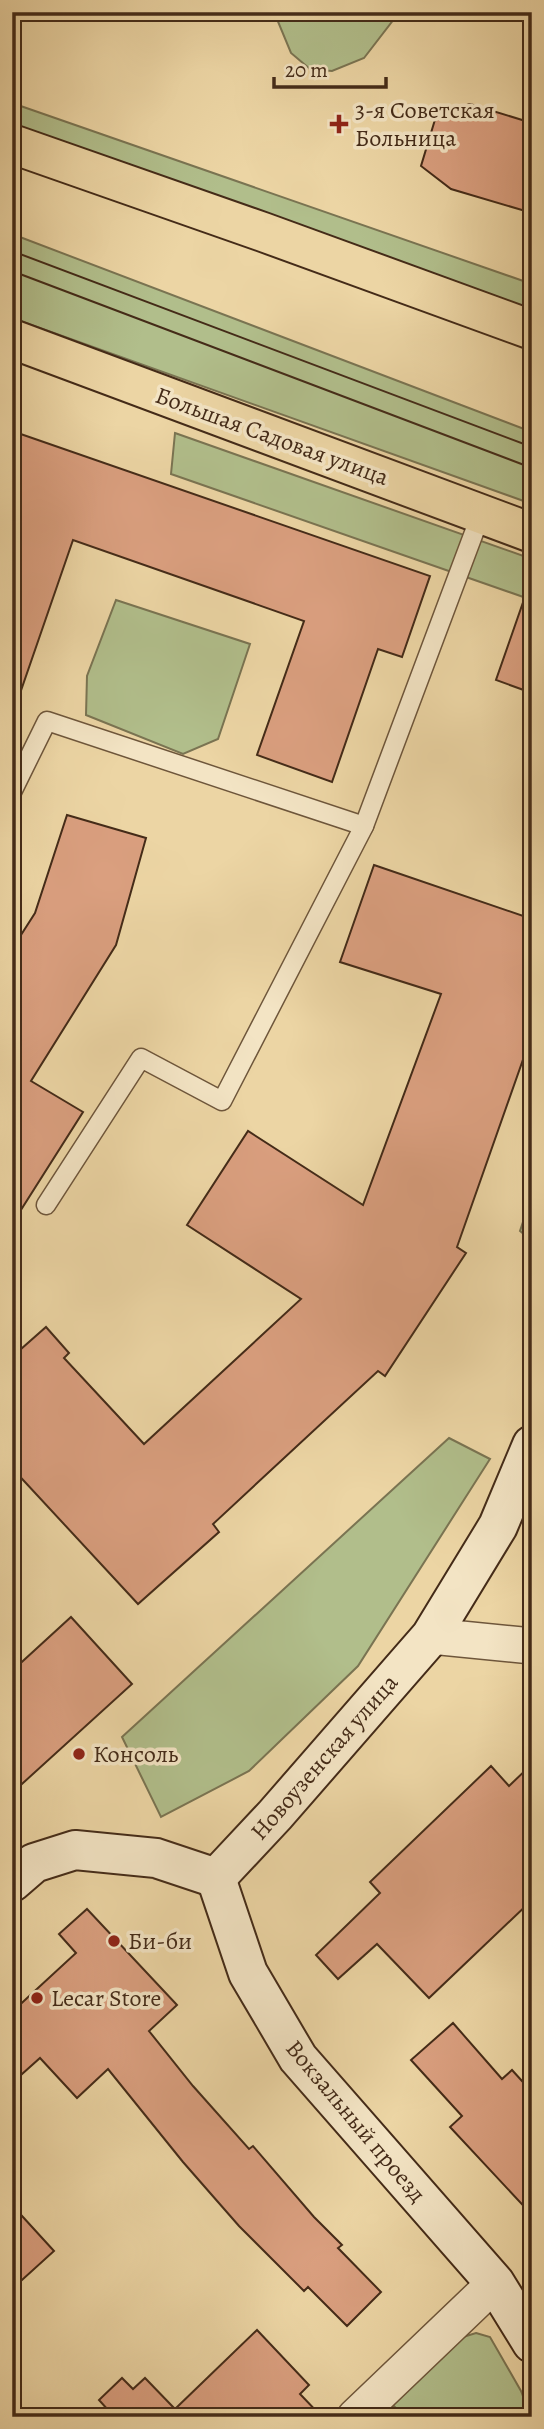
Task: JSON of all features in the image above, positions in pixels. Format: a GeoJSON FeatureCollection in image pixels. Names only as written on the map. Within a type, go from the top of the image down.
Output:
{"type":"FeatureCollection","features":[{"type":"Feature","properties":{"kind":"main road"},"geometry":{"type":"LineString","coordinates":[[12,144],[532,330]]}},
{"type":"Feature","properties":{"kind":"main road","name":"Большая Садовая улица"},"geometry":{"type":"LineString","coordinates":[[12,340],[532,533]]}},
{"type":"Feature","properties":{"kind":"main road","name":"Новоузенская улица"},"geometry":{"type":"LineString","coordinates":[[216,1878],[275,1815],[431,1636],[498,1526],[532,1445]]}},
{"type":"Feature","properties":{"kind":"main road"},"geometry":{"type":"LineString","coordinates":[[12,1882],[34,1863],[75,1850],[156,1858],[216,1878]]}},
{"type":"Feature","properties":{"kind":"main road","name":"Вокзальный проезд"},"geometry":{"type":"LineString","coordinates":[[216,1878],[248,1973],[298,2058],[495,2283],[532,2343]]}},
{"type":"Feature","properties":{"kind":"street"},"geometry":{"type":"LineString","coordinates":[[431,1636],[532,1646]]}},
{"type":"Feature","properties":{"kind":"street"},"geometry":{"type":"LineString","coordinates":[[355,2417],[495,2283]]}},
{"type":"Feature","properties":{"kind":"lane"},"geometry":{"type":"LineString","coordinates":[[46,1205],[141,1058],[222,1101],[363,826],[481,514]]}},
{"type":"Feature","properties":{"kind":"lane"},"geometry":{"type":"LineString","coordinates":[[12,792],[47,721],[363,826]]}},
{"type":"Feature","properties":{"kind":"green space"},"geometry":{"type":"Polygon","coordinates":[[[274,12],[396,12],[394,19],[364,58],[332,71],[310,69],[291,53],[274,12]]]}},
{"type":"Feature","properties":{"kind":"green space"},"geometry":{"type":"Polygon","coordinates":[[[12,103],[532,284],[532,314],[12,133],[12,103]]]}},
{"type":"Feature","properties":{"kind":"green space"},"geometry":{"type":"Polygon","coordinates":[[[12,234],[532,432],[532,504],[12,318],[12,234]]]}},
{"type":"Feature","properties":{"kind":"green space"},"geometry":{"type":"Polygon","coordinates":[[[175,433],[532,559],[532,600],[171,474],[175,433]]]}},
{"type":"Feature","properties":{"kind":"green space"},"geometry":{"type":"Polygon","coordinates":[[[116,600],[250,644],[218,739],[183,754],[86,715],[87,676],[116,600]]]}},
{"type":"Feature","properties":{"kind":"green space"},"geometry":{"type":"Polygon","coordinates":[[[532,1195],[532,1241],[520,1231],[532,1195]]]}},
{"type":"Feature","properties":{"kind":"green space"},"geometry":{"type":"Polygon","coordinates":[[[449,1438],[490,1459],[358,1666],[249,1771],[161,1817],[122,1737],[449,1438]]]}},
{"type":"Feature","properties":{"kind":"green space"},"geometry":{"type":"Polygon","coordinates":[[[476,2333],[490,2337],[521,2391],[531,2417],[404,2417],[392,2404],[463,2337],[476,2333]]]}},
{"type":"Feature","properties":{"kind":"building"},"geometry":{"type":"Polygon","coordinates":[[[470,104],[532,123],[532,213],[451,189],[421,166],[437,113],[470,104]]]}},
{"type":"Feature","properties":{"kind":"building"},"geometry":{"type":"Polygon","coordinates":[[[12,431],[430,576],[402,657],[378,649],[332,782],[257,755],[304,621],[73,540],[17,702],[12,701],[12,431]]]}},
{"type":"Feature","properties":{"kind":"building"},"geometry":{"type":"Polygon","coordinates":[[[527,591],[532,592],[532,693],[496,680],[527,591]]]}},
{"type":"Feature","properties":{"kind":"building"},"geometry":{"type":"Polygon","coordinates":[[[67,815],[146,838],[116,945],[31,1081],[83,1112],[12,1224],[12,949],[35,913],[67,815]]]}},
{"type":"Feature","properties":{"kind":"building"},"geometry":{"type":"Polygon","coordinates":[[[374,865],[532,919],[532,1034],[457,1247],[466,1253],[385,1376],[378,1371],[213,1524],[219,1532],[138,1604],[12,1468],[12,1357],[46,1327],[69,1353],[64,1358],[144,1444],[301,1299],[187,1225],[248,1131],[363,1205],[441,994],[340,962],[374,865]]]}},
{"type":"Feature","properties":{"kind":"building"},"geometry":{"type":"Polygon","coordinates":[[[71,1617],[132,1684],[12,1793],[12,1671],[71,1617]]]}},
{"type":"Feature","properties":{"kind":"building"},"geometry":{"type":"Polygon","coordinates":[[[532,1764],[532,1900],[429,1998],[377,1944],[338,1979],[316,1955],[380,1893],[370,1882],[491,1766],[509,1786],[532,1764]]]}},
{"type":"Feature","properties":{"kind":"building"},"geometry":{"type":"Polygon","coordinates":[[[87,1909],[177,2005],[149,2031],[249,2149],[253,2146],[314,2217],[342,2245],[338,2248],[381,2292],[347,2326],[308,2287],[304,2291],[239,2226],[108,2069],[77,2098],[40,2058],[12,2083],[12,2012],[76,1953],[59,1934],[87,1909]]]}},
{"type":"Feature","properties":{"kind":"building"},"geometry":{"type":"Polygon","coordinates":[[[453,2023],[502,2079],[512,2070],[532,2092],[532,2215],[450,2127],[462,2116],[411,2060],[453,2023]]]}},
{"type":"Feature","properties":{"kind":"building"},"geometry":{"type":"Polygon","coordinates":[[[12,2205],[54,2251],[12,2289],[12,2205]]]}},
{"type":"Feature","properties":{"kind":"building"},"geometry":{"type":"Polygon","coordinates":[[[257,2330],[309,2385],[300,2394],[322,2417],[103,2417],[109,2411],[99,2400],[122,2378],[133,2389],[145,2378],[175,2409],[257,2330]]]}},
{"type":"Feature","properties":{"kind":"tram line"},"geometry":{"type":"LineString","coordinates":[[12,251],[532,447]]}},
{"type":"Feature","properties":{"kind":"tram line"},"geometry":{"type":"LineString","coordinates":[[12,271],[532,468]]}},
{"type":"Feature","properties":{"kind":"place","name":"3-я Советская Больница"},"geometry":{"type":"Point","coordinates":[339,124]}},
{"type":"Feature","properties":{"kind":"place","name":"Консоль"},"geometry":{"type":"Point","coordinates":[79,1754]}},
{"type":"Feature","properties":{"kind":"place","name":"Би-би"},"geometry":{"type":"Point","coordinates":[114,1941]}},
{"type":"Feature","properties":{"kind":"place","name":"Lecar Store"},"geometry":{"type":"Point","coordinates":[37,1998]}}]}
